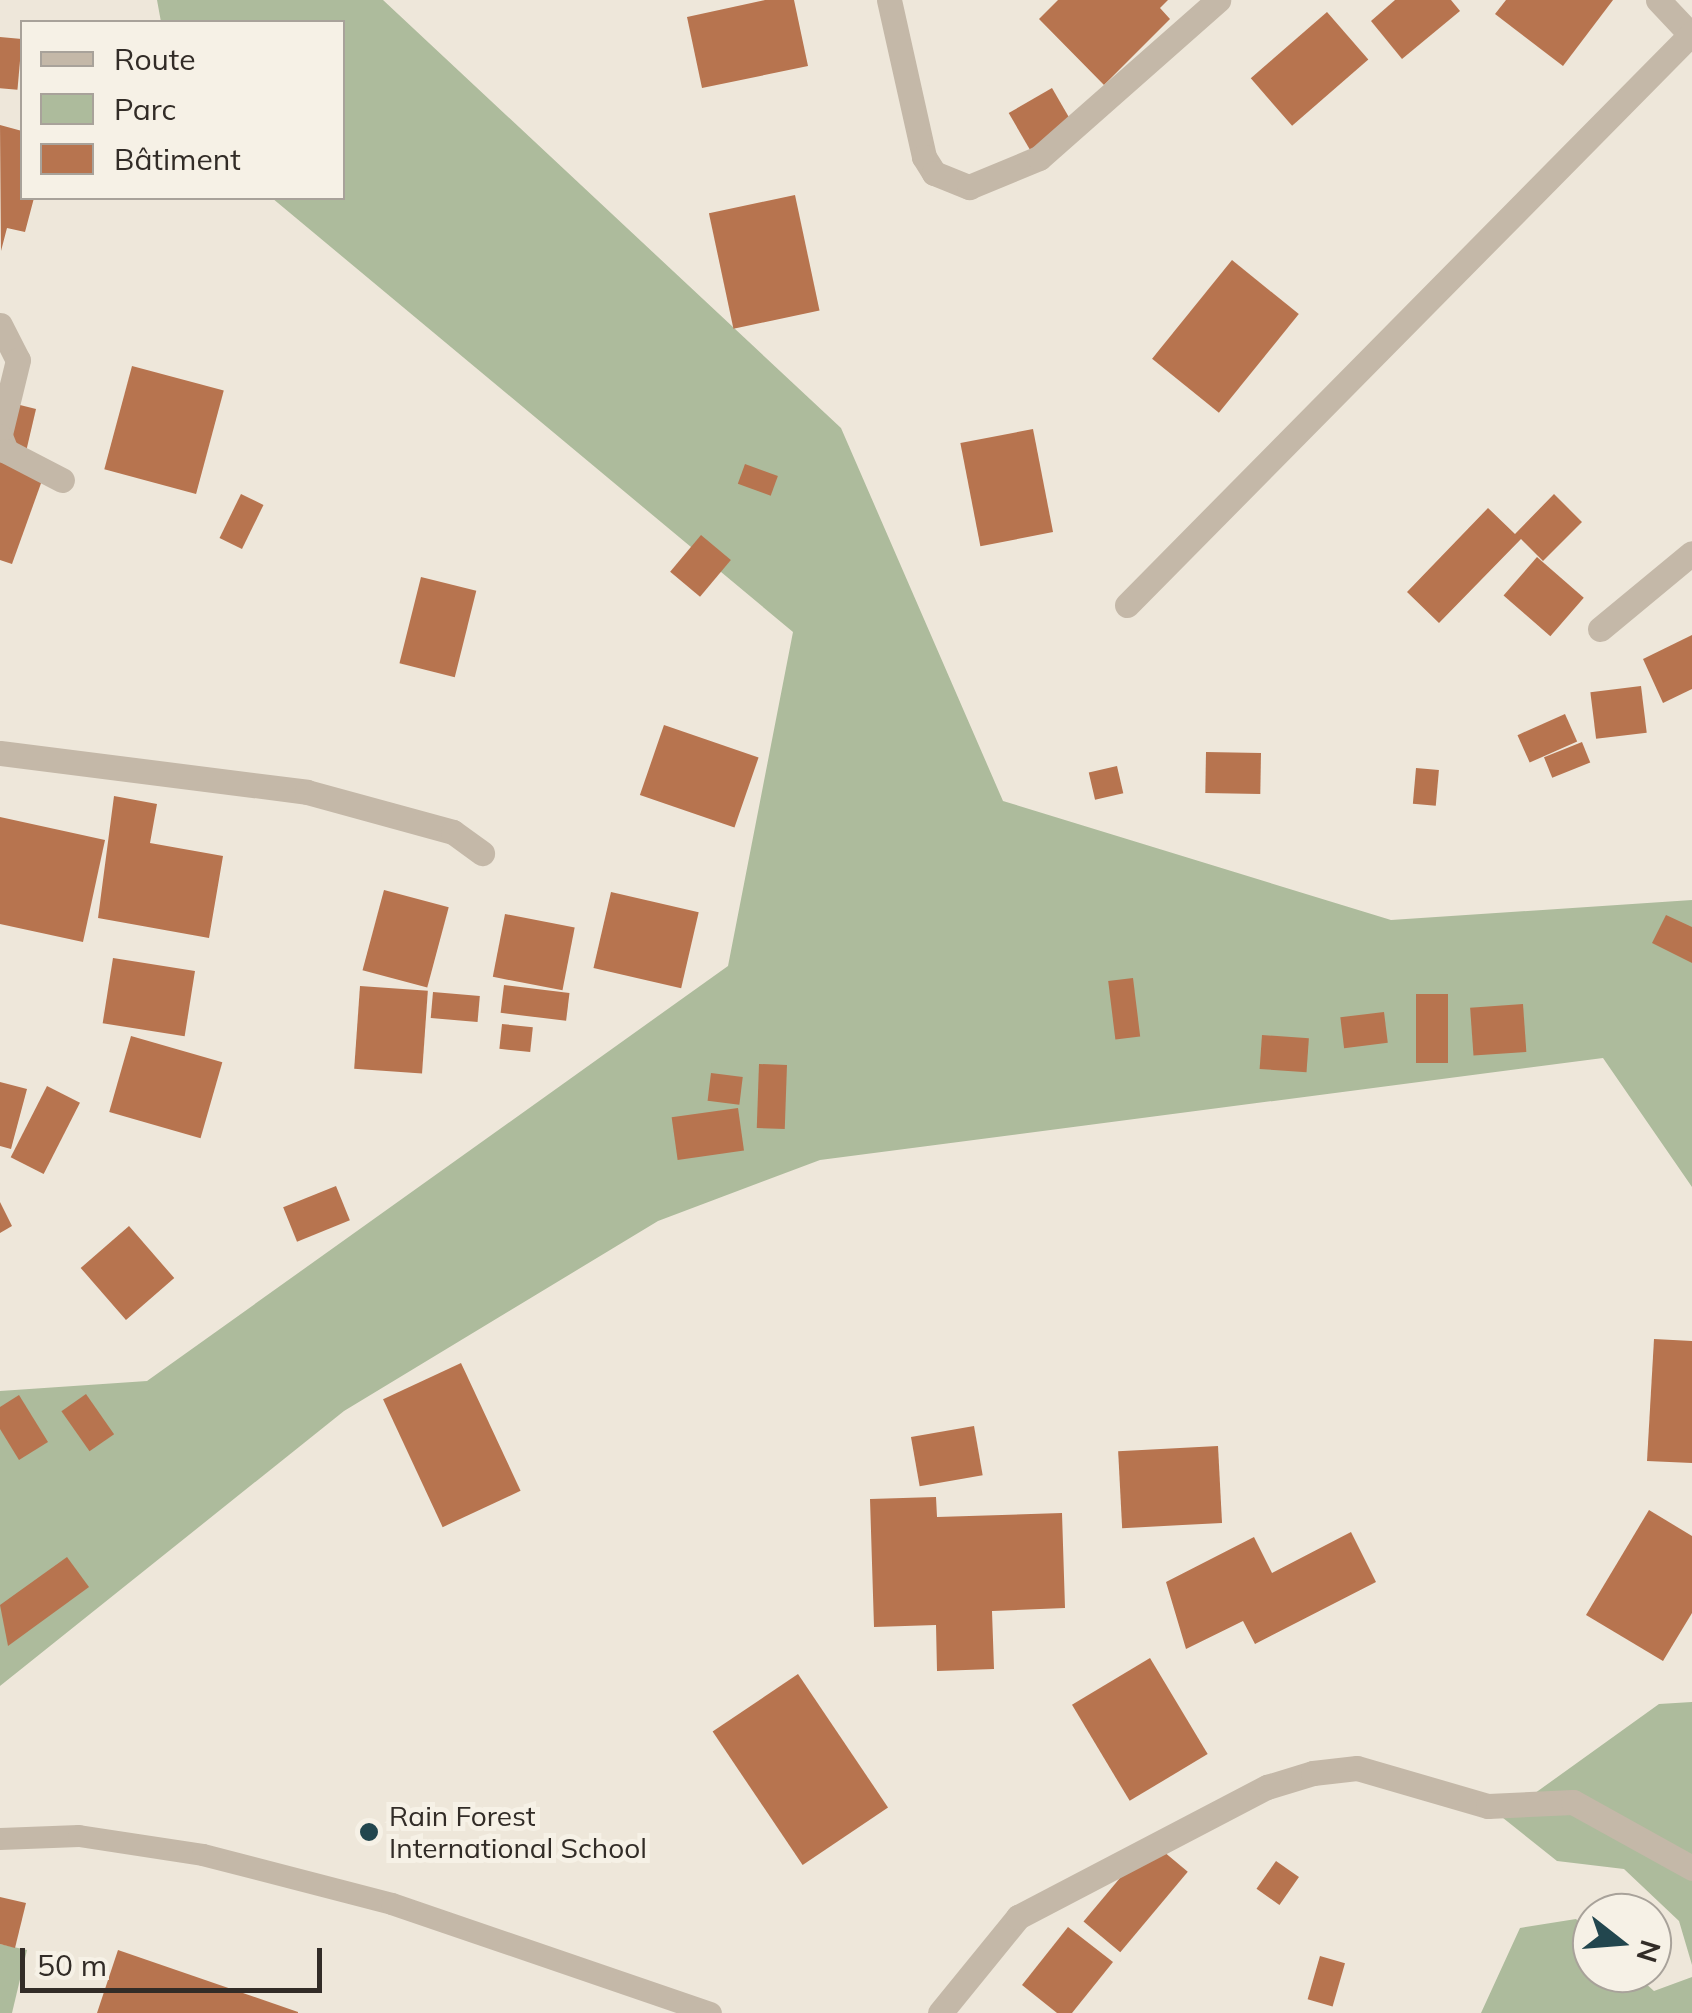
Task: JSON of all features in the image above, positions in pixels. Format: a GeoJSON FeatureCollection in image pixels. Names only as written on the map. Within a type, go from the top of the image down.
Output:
{"type":"FeatureCollection","features":[{"type":"Feature","properties":{"kind":"street"},"geometry":{"type":"LineString","coordinates":[[889,0],[924,157],[934,174],[970,187],[1039,158],[1218,0]]}},
{"type":"Feature","properties":{"kind":"street"},"geometry":{"type":"LineString","coordinates":[[1127,605],[1691,34],[1658,0]]}},
{"type":"Feature","properties":{"kind":"street"},"geometry":{"type":"LineString","coordinates":[[0,325],[18,360],[0,435],[6,451],[62,480]]}},
{"type":"Feature","properties":{"kind":"street"},"geometry":{"type":"LineString","coordinates":[[1600,629],[1692,552]]}},
{"type":"Feature","properties":{"kind":"street"},"geometry":{"type":"LineString","coordinates":[[0,753],[307,792],[453,832],[482,853]]}},
{"type":"Feature","properties":{"kind":"street"},"geometry":{"type":"LineString","coordinates":[[940,2013],[1018,1917],[1267,1787],[1313,1773],[1357,1768],[1488,1806],[1574,1802],[1692,1868]]}},
{"type":"Feature","properties":{"kind":"lane"},"geometry":{"type":"LineString","coordinates":[[0,1838],[79,1836],[204,1855],[392,1904],[711,2013]]}},
{"type":"Feature","properties":{"kind":"green space"},"geometry":{"type":"Polygon","coordinates":[[[157,0],[383,0],[841,428],[1003,801],[1391,920],[1692,900],[1692,1187],[1603,1058],[820,1160],[658,1221],[344,1411],[0,1686],[0,1391],[147,1381],[728,966],[793,632],[274,200],[345,200],[345,20],[161,20],[157,0]]]}},
{"type":"Feature","properties":{"kind":"green space"},"geometry":{"type":"Polygon","coordinates":[[[1692,1702],[1692,1965],[1679,1921],[1672,1914],[1672,1893],[1649,1893],[1624,1869],[1557,1861],[1488,1806],[1524,1801],[1659,1704],[1692,1702]]]}},
{"type":"Feature","properties":{"kind":"green space"},"geometry":{"type":"Polygon","coordinates":[[[1572,1920],[1572,1993],[1672,1993],[1672,1984],[1692,1977],[1692,2013],[1481,2013],[1520,1928],[1572,1920]]]}},
{"type":"Feature","properties":{"kind":"green space"},"geometry":{"type":"Polygon","coordinates":[[[0,1944],[27,1950],[12,2013],[0,2013],[0,1944]]]}},
{"type":"Feature","properties":{"kind":"building"},"geometry":{"type":"Polygon","coordinates":[[[765,0],[794,0],[808,66],[702,88],[687,17],[765,0]]]}},
{"type":"Feature","properties":{"kind":"building"},"geometry":{"type":"Polygon","coordinates":[[[1058,0],[1168,0],[1160,8],[1170,19],[1104,85],[1039,19],[1058,0]]]}},
{"type":"Feature","properties":{"kind":"building"},"geometry":{"type":"Polygon","coordinates":[[[1395,0],[1451,0],[1460,11],[1402,59],[1371,21],[1395,0]]]}},
{"type":"Feature","properties":{"kind":"building"},"geometry":{"type":"Polygon","coordinates":[[[1506,0],[1613,0],[1563,66],[1495,14],[1506,0]]]}},
{"type":"Feature","properties":{"kind":"building"},"geometry":{"type":"Polygon","coordinates":[[[1327,12],[1368,60],[1292,126],[1251,78],[1327,12]]]}},
{"type":"Feature","properties":{"kind":"building"},"geometry":{"type":"Polygon","coordinates":[[[0,37],[20,39],[17,90],[0,88],[0,37]]]}},
{"type":"Feature","properties":{"kind":"building"},"geometry":{"type":"Polygon","coordinates":[[[1052,88],[1074,126],[1031,151],[1009,113],[1052,88]]]}},
{"type":"Feature","properties":{"kind":"building"},"geometry":{"type":"Polygon","coordinates":[[[0,125],[20,130],[20,200],[33,200],[25,232],[7,228],[1,251],[0,125]]]}},
{"type":"Feature","properties":{"kind":"building"},"geometry":{"type":"Polygon","coordinates":[[[795,195],[820,310],[733,329],[709,213],[795,195]]]}},
{"type":"Feature","properties":{"kind":"building"},"geometry":{"type":"Polygon","coordinates":[[[1232,260],[1299,314],[1219,413],[1152,359],[1232,260]]]}},
{"type":"Feature","properties":{"kind":"building"},"geometry":{"type":"Polygon","coordinates":[[[132,366],[224,391],[196,494],[104,469],[132,366]]]}},
{"type":"Feature","properties":{"kind":"building"},"geometry":{"type":"Polygon","coordinates":[[[0,400],[36,409],[25,456],[0,450],[0,400]]]}},
{"type":"Feature","properties":{"kind":"building"},"geometry":{"type":"Polygon","coordinates":[[[1033,429],[1053,532],[980,546],[960,443],[1033,429]]]}},
{"type":"Feature","properties":{"kind":"building"},"geometry":{"type":"Polygon","coordinates":[[[0,459],[44,475],[12,564],[0,560],[0,459]]]}},
{"type":"Feature","properties":{"kind":"building"},"geometry":{"type":"Polygon","coordinates":[[[745,464],[778,476],[771,496],[738,484],[745,464]]]}},
{"type":"Feature","properties":{"kind":"building"},"geometry":{"type":"Polygon","coordinates":[[[241,494],[263,505],[242,549],[220,538],[241,494]]]}},
{"type":"Feature","properties":{"kind":"building"},"geometry":{"type":"Polygon","coordinates":[[[1554,494],[1582,522],[1543,561],[1521,539],[1439,623],[1407,592],[1488,508],[1515,534],[1554,494]]]}},
{"type":"Feature","properties":{"kind":"building"},"geometry":{"type":"Polygon","coordinates":[[[701,535],[731,560],[700,597],[670,572],[701,535]]]}},
{"type":"Feature","properties":{"kind":"building"},"geometry":{"type":"Polygon","coordinates":[[[1537,557],[1584,598],[1550,636],[1504,595],[1537,557]]]}},
{"type":"Feature","properties":{"kind":"building"},"geometry":{"type":"Polygon","coordinates":[[[421,577],[476,591],[455,677],[399,663],[421,577]]]}},
{"type":"Feature","properties":{"kind":"building"},"geometry":{"type":"Polygon","coordinates":[[[1692,635],[1692,689],[1663,703],[1643,659],[1692,635]]]}},
{"type":"Feature","properties":{"kind":"building"},"geometry":{"type":"Polygon","coordinates":[[[1641,686],[1647,733],[1596,739],[1590,692],[1641,686]]]}},
{"type":"Feature","properties":{"kind":"building"},"geometry":{"type":"Polygon","coordinates":[[[1565,714],[1577,741],[1530,763],[1517,735],[1565,714]]]}},
{"type":"Feature","properties":{"kind":"building"},"geometry":{"type":"Polygon","coordinates":[[[664,725],[759,758],[734,828],[640,795],[664,725]]]}},
{"type":"Feature","properties":{"kind":"building"},"geometry":{"type":"Polygon","coordinates":[[[1582,742],[1590,762],[1552,778],[1544,757],[1582,742]]]}},
{"type":"Feature","properties":{"kind":"building"},"geometry":{"type":"Polygon","coordinates":[[[1206,752],[1261,753],[1260,794],[1205,793],[1206,752]]]}},
{"type":"Feature","properties":{"kind":"building"},"geometry":{"type":"Polygon","coordinates":[[[1117,766],[1123,793],[1095,800],[1089,773],[1117,766]]]}},
{"type":"Feature","properties":{"kind":"building"},"geometry":{"type":"Polygon","coordinates":[[[1416,768],[1439,770],[1436,806],[1413,804],[1416,768]]]}},
{"type":"Feature","properties":{"kind":"building"},"geometry":{"type":"Polygon","coordinates":[[[114,796],[157,804],[150,843],[223,856],[209,938],[98,918],[114,796]]]}},
{"type":"Feature","properties":{"kind":"building"},"geometry":{"type":"Polygon","coordinates":[[[0,817],[105,840],[83,942],[0,924],[0,817]]]}},
{"type":"Feature","properties":{"kind":"building"},"geometry":{"type":"Polygon","coordinates":[[[384,890],[449,907],[427,988],[363,970],[384,890]]]}},
{"type":"Feature","properties":{"kind":"building"},"geometry":{"type":"Polygon","coordinates":[[[611,892],[699,912],[681,988],[593,968],[611,892]]]}},
{"type":"Feature","properties":{"kind":"building"},"geometry":{"type":"Polygon","coordinates":[[[505,914],[575,928],[562,990],[493,977],[505,914]]]}},
{"type":"Feature","properties":{"kind":"building"},"geometry":{"type":"Polygon","coordinates":[[[1666,915],[1692,927],[1692,963],[1652,943],[1666,915]]]}},
{"type":"Feature","properties":{"kind":"building"},"geometry":{"type":"Polygon","coordinates":[[[113,958],[195,971],[185,1036],[103,1023],[113,958]]]}},
{"type":"Feature","properties":{"kind":"building"},"geometry":{"type":"Polygon","coordinates":[[[1133,978],[1140,1037],[1115,1040],[1108,981],[1133,978]]]}},
{"type":"Feature","properties":{"kind":"building"},"geometry":{"type":"Polygon","coordinates":[[[504,985],[570,993],[566,1021],[501,1013],[504,985]]]}},
{"type":"Feature","properties":{"kind":"building"},"geometry":{"type":"Polygon","coordinates":[[[360,986],[428,991],[422,1074],[354,1069],[360,986]]]}},
{"type":"Feature","properties":{"kind":"building"},"geometry":{"type":"Polygon","coordinates":[[[433,992],[480,996],[478,1022],[431,1018],[433,992]]]}},
{"type":"Feature","properties":{"kind":"building"},"geometry":{"type":"Polygon","coordinates":[[[1416,994],[1448,994],[1448,1063],[1416,1063],[1416,994]]]}},
{"type":"Feature","properties":{"kind":"building"},"geometry":{"type":"Polygon","coordinates":[[[1523,1004],[1526,1052],[1473,1056],[1470,1008],[1523,1004]]]}},
{"type":"Feature","properties":{"kind":"building"},"geometry":{"type":"Polygon","coordinates":[[[1384,1012],[1388,1043],[1344,1048],[1340,1017],[1384,1012]]]}},
{"type":"Feature","properties":{"kind":"building"},"geometry":{"type":"Polygon","coordinates":[[[502,1024],[533,1027],[530,1052],[499,1049],[502,1024]]]}},
{"type":"Feature","properties":{"kind":"building"},"geometry":{"type":"Polygon","coordinates":[[[1262,1035],[1309,1038],[1307,1072],[1260,1069],[1262,1035]]]}},
{"type":"Feature","properties":{"kind":"building"},"geometry":{"type":"Polygon","coordinates":[[[131,1036],[222,1062],[201,1138],[109,1112],[131,1036]]]}},
{"type":"Feature","properties":{"kind":"building"},"geometry":{"type":"Polygon","coordinates":[[[759,1064],[787,1065],[785,1129],[757,1128],[759,1064]]]}},
{"type":"Feature","properties":{"kind":"building"},"geometry":{"type":"Polygon","coordinates":[[[711,1073],[743,1077],[739,1105],[708,1101],[711,1073]]]}},
{"type":"Feature","properties":{"kind":"building"},"geometry":{"type":"Polygon","coordinates":[[[0,1082],[27,1089],[11,1149],[0,1146],[0,1082]]]}},
{"type":"Feature","properties":{"kind":"building"},"geometry":{"type":"Polygon","coordinates":[[[47,1086],[80,1103],[44,1174],[11,1157],[47,1086]]]}},
{"type":"Feature","properties":{"kind":"building"},"geometry":{"type":"Polygon","coordinates":[[[738,1108],[744,1151],[678,1160],[672,1117],[738,1108]]]}},
{"type":"Feature","properties":{"kind":"building"},"geometry":{"type":"Polygon","coordinates":[[[336,1186],[350,1220],[297,1242],[283,1207],[336,1186]]]}},
{"type":"Feature","properties":{"kind":"building"},"geometry":{"type":"Polygon","coordinates":[[[0,1202],[12,1226],[0,1233],[0,1202]]]}},
{"type":"Feature","properties":{"kind":"building"},"geometry":{"type":"Polygon","coordinates":[[[129,1226],[174,1278],[126,1320],[81,1268],[129,1226]]]}},
{"type":"Feature","properties":{"kind":"building"},"geometry":{"type":"Polygon","coordinates":[[[1654,1339],[1692,1341],[1692,1463],[1647,1461],[1654,1339]]]}},
{"type":"Feature","properties":{"kind":"building"},"geometry":{"type":"Polygon","coordinates":[[[461,1363],[521,1491],[443,1527],[383,1399],[461,1363]]]}},
{"type":"Feature","properties":{"kind":"building"},"geometry":{"type":"Polygon","coordinates":[[[86,1394],[114,1434],[90,1451],[61,1411],[86,1394]]]}},
{"type":"Feature","properties":{"kind":"building"},"geometry":{"type":"Polygon","coordinates":[[[19,1395],[48,1442],[19,1460],[0,1429],[0,1407],[19,1395]]]}},
{"type":"Feature","properties":{"kind":"building"},"geometry":{"type":"Polygon","coordinates":[[[974,1426],[983,1475],[920,1486],[911,1437],[974,1426]]]}},
{"type":"Feature","properties":{"kind":"building"},"geometry":{"type":"Polygon","coordinates":[[[1218,1446],[1222,1523],[1122,1528],[1118,1451],[1218,1446]]]}},
{"type":"Feature","properties":{"kind":"building"},"geometry":{"type":"Polygon","coordinates":[[[936,1497],[937,1517],[1062,1513],[1065,1608],[992,1611],[994,1669],[937,1671],[936,1625],[874,1627],[870,1499],[936,1497]]]}},
{"type":"Feature","properties":{"kind":"building"},"geometry":{"type":"Polygon","coordinates":[[[1649,1510],[1692,1536],[1692,1613],[1663,1661],[1586,1615],[1649,1510]]]}},
{"type":"Feature","properties":{"kind":"building"},"geometry":{"type":"Polygon","coordinates":[[[1351,1532],[1376,1582],[1255,1644],[1243,1621],[1186,1649],[1166,1582],[1254,1537],[1272,1573],[1351,1532]]]}},
{"type":"Feature","properties":{"kind":"building"},"geometry":{"type":"Polygon","coordinates":[[[67,1557],[89,1587],[8,1646],[0,1605],[67,1557]]]}},
{"type":"Feature","properties":{"kind":"building"},"geometry":{"type":"Polygon","coordinates":[[[1150,1658],[1208,1754],[1130,1801],[1072,1705],[1150,1658]]]}},
{"type":"Feature","properties":{"kind":"building"},"geometry":{"type":"Polygon","coordinates":[[[798,1674],[888,1807],[803,1865],[713,1732],[798,1674]]]}},
{"type":"Feature","properties":{"kind":"building"},"geometry":{"type":"Polygon","coordinates":[[[1151,1841],[1188,1872],[1120,1952],[1084,1921],[1151,1841]]]}},
{"type":"Feature","properties":{"kind":"building"},"geometry":{"type":"Polygon","coordinates":[[[1276,1861],[1299,1877],[1279,1905],[1256,1889],[1276,1861]]]}},
{"type":"Feature","properties":{"kind":"building"},"geometry":{"type":"Polygon","coordinates":[[[0,1897],[26,1903],[15,1948],[0,1944],[0,1897]]]}},
{"type":"Feature","properties":{"kind":"building"},"geometry":{"type":"Polygon","coordinates":[[[1068,1927],[1113,1962],[1072,2013],[1057,2013],[1022,1985],[1068,1927]]]}},
{"type":"Feature","properties":{"kind":"building"},"geometry":{"type":"Polygon","coordinates":[[[118,1950],[298,2012],[298,2013],[97,2013],[118,1950]]]}},
{"type":"Feature","properties":{"kind":"building"},"geometry":{"type":"Polygon","coordinates":[[[1320,1956],[1345,1963],[1333,2006],[1308,1999],[1320,1956]]]}},
{"type":"Feature","properties":{"kind":"place","name":"Rain Forest International School"},"geometry":{"type":"Point","coordinates":[369,1832]}}]}
